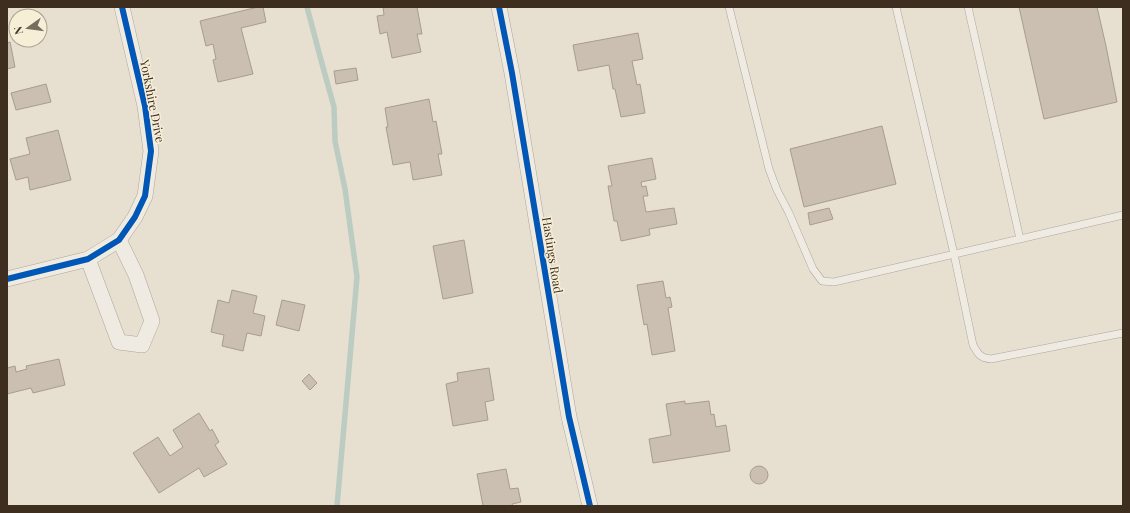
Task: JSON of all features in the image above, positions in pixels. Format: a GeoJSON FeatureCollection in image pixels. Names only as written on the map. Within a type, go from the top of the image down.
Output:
{"type":"FeatureCollection","features":[{"type":"Feature","properties":{"kind":"street","name":"Yorkshire Drive"},"geometry":{"type":"LineString","coordinates":[[7,279],[88,259],[119,240],[135,217],[145,196],[151,152],[145,106],[122,7]]}},
{"type":"Feature","properties":{"kind":"street","name":"Hastings Road"},"geometry":{"type":"LineString","coordinates":[[499,7],[512,73],[569,417],[590,506]]}},
{"type":"Feature","properties":{"kind":"street"},"geometry":{"type":"LineString","coordinates":[[88,259],[119,342],[142,345],[152,321],[136,275],[119,240]]}},
{"type":"Feature","properties":{"kind":"lane"},"geometry":{"type":"LineString","coordinates":[[729,7],[769,169],[777,190],[797,229],[813,269],[822,280],[834,282],[1123,216]]}},
{"type":"Feature","properties":{"kind":"lane"},"geometry":{"type":"LineString","coordinates":[[896,7],[974,345],[979,354],[984,358],[991,358],[1123,333]]}},
{"type":"Feature","properties":{"kind":"lane"},"geometry":{"type":"LineString","coordinates":[[968,7],[1020,239]]}},
{"type":"Feature","properties":{"kind":"building"},"geometry":{"type":"Polygon","coordinates":[[[263,7],[266,22],[241,28],[253,74],[218,82],[213,60],[216,59],[213,44],[206,46],[200,21],[263,7]]]}},
{"type":"Feature","properties":{"kind":"building"},"geometry":{"type":"Polygon","coordinates":[[[383,7],[417,7],[422,34],[417,34],[421,52],[392,58],[387,32],[380,34],[377,16],[384,15],[383,7]]]}},
{"type":"Feature","properties":{"kind":"building"},"geometry":{"type":"Polygon","coordinates":[[[1019,7],[1097,7],[1117,102],[1044,119],[1019,7]]]}},
{"type":"Feature","properties":{"kind":"building"},"geometry":{"type":"Polygon","coordinates":[[[638,33],[643,59],[632,61],[637,85],[640,84],[645,113],[621,117],[615,89],[613,89],[609,65],[578,71],[573,45],[638,33]]]}},
{"type":"Feature","properties":{"kind":"building"},"geometry":{"type":"Polygon","coordinates":[[[7,43],[8,48],[11,48],[15,67],[7,69],[7,43]]]}},
{"type":"Feature","properties":{"kind":"building"},"geometry":{"type":"Polygon","coordinates":[[[356,68],[358,80],[336,84],[334,71],[356,68]]]}},
{"type":"Feature","properties":{"kind":"building"},"geometry":{"type":"Polygon","coordinates":[[[46,84],[51,102],[16,110],[11,93],[46,84]]]}},
{"type":"Feature","properties":{"kind":"building"},"geometry":{"type":"Polygon","coordinates":[[[429,99],[433,122],[436,121],[442,154],[438,154],[442,175],[413,180],[410,162],[393,165],[386,127],[388,127],[385,108],[429,99]]]}},
{"type":"Feature","properties":{"kind":"building"},"geometry":{"type":"Polygon","coordinates":[[[882,126],[896,184],[804,207],[790,149],[882,126]]]}},
{"type":"Feature","properties":{"kind":"building"},"geometry":{"type":"Polygon","coordinates":[[[58,130],[71,180],[30,190],[28,177],[16,180],[10,159],[30,154],[26,138],[58,130]]]}},
{"type":"Feature","properties":{"kind":"building"},"geometry":{"type":"Polygon","coordinates":[[[652,158],[656,179],[641,182],[642,187],[646,186],[648,196],[643,196],[646,212],[674,208],[677,224],[649,229],[650,235],[621,241],[617,221],[614,221],[608,186],[612,186],[608,166],[652,158]]]}},
{"type":"Feature","properties":{"kind":"building"},"geometry":{"type":"Polygon","coordinates":[[[829,208],[833,219],[810,225],[808,213],[829,208]]]}},
{"type":"Feature","properties":{"kind":"building"},"geometry":{"type":"Polygon","coordinates":[[[464,240],[473,293],[443,299],[433,246],[464,240]]]}},
{"type":"Feature","properties":{"kind":"building"},"geometry":{"type":"Polygon","coordinates":[[[663,281],[666,298],[670,297],[672,307],[668,308],[675,351],[652,355],[647,324],[644,325],[637,285],[663,281]]]}},
{"type":"Feature","properties":{"kind":"building"},"geometry":{"type":"Polygon","coordinates":[[[232,290],[257,296],[253,313],[265,316],[261,336],[247,333],[243,351],[222,346],[224,335],[211,332],[218,300],[229,303],[232,290]]]}},
{"type":"Feature","properties":{"kind":"building"},"geometry":{"type":"Polygon","coordinates":[[[282,300],[305,305],[299,331],[276,325],[282,300]]]}},
{"type":"Feature","properties":{"kind":"building"},"geometry":{"type":"Polygon","coordinates":[[[59,359],[65,385],[33,393],[31,388],[7,394],[7,368],[15,366],[16,372],[27,369],[26,366],[59,359]]]}},
{"type":"Feature","properties":{"kind":"building"},"geometry":{"type":"Polygon","coordinates":[[[489,368],[494,400],[485,402],[488,420],[453,426],[446,384],[458,381],[457,373],[489,368]]]}},
{"type":"Feature","properties":{"kind":"building"},"geometry":{"type":"Polygon","coordinates":[[[309,374],[317,383],[310,390],[302,381],[309,374]]]}},
{"type":"Feature","properties":{"kind":"building"},"geometry":{"type":"Polygon","coordinates":[[[685,401],[685,404],[709,401],[711,415],[714,414],[716,427],[726,425],[730,451],[653,463],[649,439],[671,435],[666,404],[685,401]]]}},
{"type":"Feature","properties":{"kind":"building"},"geometry":{"type":"Polygon","coordinates":[[[199,413],[210,431],[212,429],[219,442],[215,445],[227,464],[204,477],[199,468],[159,493],[133,453],[158,437],[170,456],[183,447],[173,430],[199,413]]]}},
{"type":"Feature","properties":{"kind":"building"},"geometry":{"type":"Polygon","coordinates":[[[759,466],[765,469],[768,475],[765,481],[759,484],[753,481],[750,475],[753,469],[759,466]]]}},
{"type":"Feature","properties":{"kind":"building"},"geometry":{"type":"Polygon","coordinates":[[[506,469],[510,489],[518,488],[521,502],[512,504],[513,506],[483,506],[477,474],[506,469]]]}},
{"type":"Feature","properties":{"kind":"waterway"},"geometry":{"type":"LineString","coordinates":[[307,7],[334,107],[335,141],[345,189],[357,277],[337,506]]}},
{"type":"Feature","properties":{"kind":"cycle path"},"geometry":{"type":"LineString","coordinates":[[7,279],[88,259],[119,240],[135,217],[145,196],[151,151],[145,106],[122,7]]}},
{"type":"Feature","properties":{"kind":"cycle path"},"geometry":{"type":"LineString","coordinates":[[499,7],[512,73],[569,417],[590,506]]}}]}
